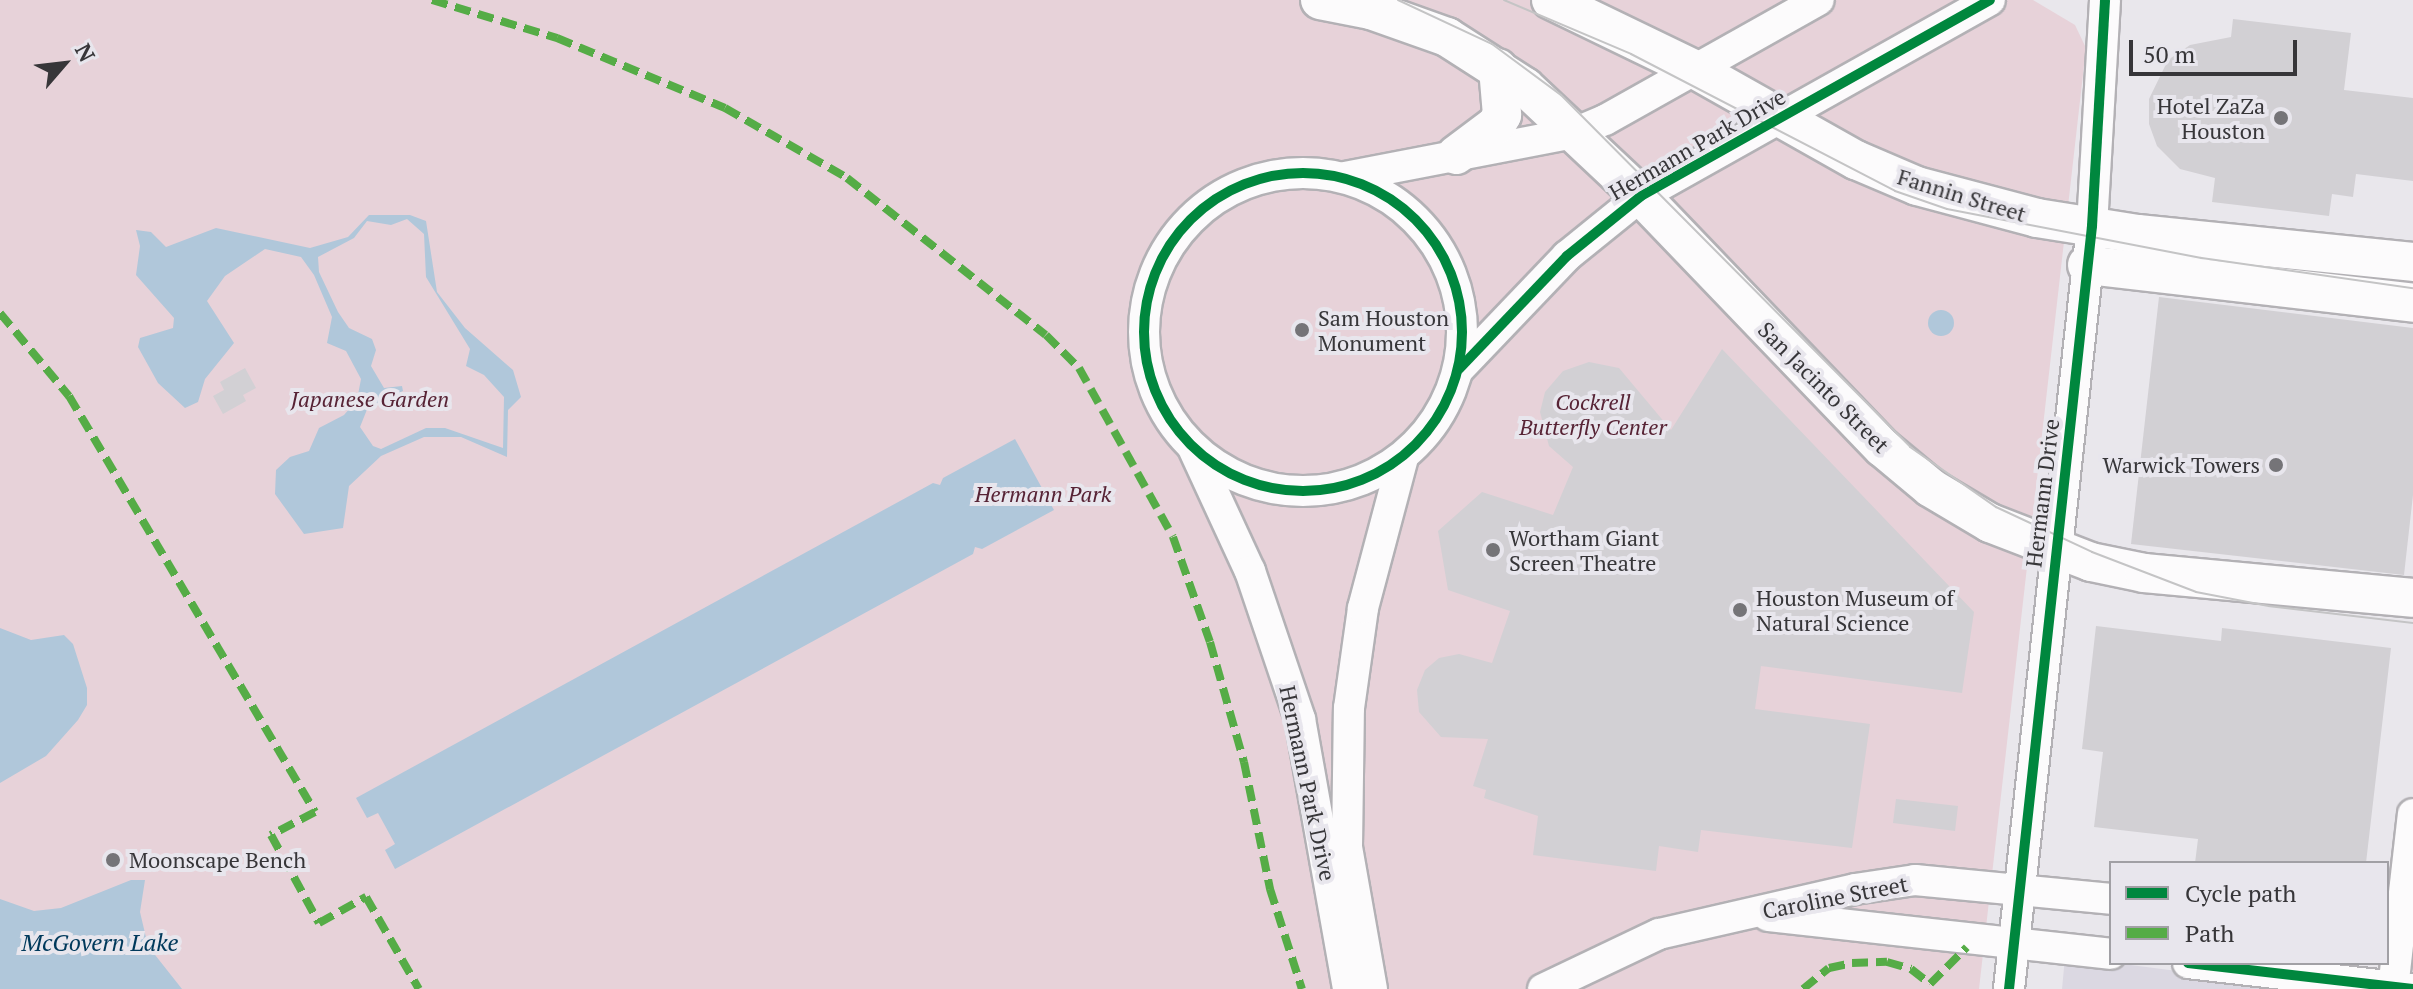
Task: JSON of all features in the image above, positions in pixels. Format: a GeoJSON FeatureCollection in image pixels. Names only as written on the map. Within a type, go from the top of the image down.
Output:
{"type":"FeatureCollection","features":[{"type":"Feature","properties":{"kind":"main road","name":"San Jacinto Street"},"geometry":{"type":"LineString","coordinates":[[1320,0],[1371,10],[1447,37],[1498,68],[1641,196],[1883,448],[1931,488],[1990,523],[2056,550],[2144,573],[2413,598]]}},
{"type":"Feature","properties":{"kind":"main road","name":"Fannin Street"},"geometry":{"type":"LineString","coordinates":[[1551,0],[1696,70],[1856,160],[1917,186],[2037,218],[2413,262]]}},
{"type":"Feature","properties":{"kind":"main road"},"geometry":{"type":"LineString","coordinates":[[1456,155],[1496,125],[1502,115],[1498,68]]}},
{"type":"Feature","properties":{"kind":"main road"},"geometry":{"type":"LineString","coordinates":[[2087,265],[2413,303]]}},
{"type":"Feature","properties":{"kind":"street"},"geometry":{"type":"LineString","coordinates":[[1345,177],[1574,133],[1696,70],[1819,0]]}},
{"type":"Feature","properties":{"kind":"street","name":"Hermann Park Drive"},"geometry":{"type":"LineString","coordinates":[[1459,369],[1567,256],[1641,196],[1990,0]]}},
{"type":"Feature","properties":{"kind":"street","name":"Hermann Drive"},"geometry":{"type":"LineString","coordinates":[[2009,989],[2092,226],[2105,0]]}},
{"type":"Feature","properties":{"kind":"street"},"geometry":{"type":"LineString","coordinates":[[1303,172],[1345,177],[1384,194],[1418,221],[1442,253],[1458,292],[1463,330],[1459,369],[1438,418],[1403,458],[1359,483],[1310,493],[1260,487],[1215,467],[1194,450],[1161,405],[1143,348],[1145,302],[1160,258],[1187,221],[1223,192],[1262,177],[1303,172]]}},
{"type":"Feature","properties":{"kind":"street","name":"Hermann Park Drive"},"geometry":{"type":"LineString","coordinates":[[1194,450],[1250,571],[1300,719],[1348,989]]}},
{"type":"Feature","properties":{"kind":"street","name":"Hermann Park Drive"},"geometry":{"type":"LineString","coordinates":[[1372,989],[1347,847],[1349,708],[1363,608],[1403,458]]}},
{"type":"Feature","properties":{"kind":"street"},"geometry":{"type":"LineString","coordinates":[[2205,965],[2400,988],[2400,933],[2413,814]]}},
{"type":"Feature","properties":{"kind":"street","name":"Caroline Street"},"geometry":{"type":"LineString","coordinates":[[1543,989],[1659,934],[1915,880],[2109,899]]}},
{"type":"Feature","properties":{"kind":"street","name":"Caroline Street"},"geometry":{"type":"LineString","coordinates":[[1750,913],[2109,954]]}},
{"type":"Feature","properties":{"kind":"shaded area"},"geometry":{"type":"Polygon","coordinates":[[[2065,957],[2109,962],[2109,965],[2131,965],[2318,989],[2062,989],[2065,957]]]}},
{"type":"Feature","properties":{"kind":"green space","name":"Hermann Park"},"geometry":{"type":"Polygon","coordinates":[[[0,0],[2033,0],[2075,25],[2086,48],[1979,989],[0,989],[0,0]]]}},
{"type":"Feature","properties":{"kind":"water"},"geometry":{"type":"Polygon","coordinates":[[[369,215],[410,215],[426,221],[437,292],[465,328],[513,370],[521,397],[508,410],[507,457],[461,437],[424,437],[381,456],[349,486],[343,528],[304,534],[275,494],[276,470],[290,457],[309,451],[319,428],[344,415],[357,400],[361,379],[346,351],[327,343],[332,317],[314,275],[301,257],[265,249],[225,276],[207,301],[234,343],[205,379],[198,402],[185,408],[158,383],[138,347],[140,338],[173,328],[174,318],[136,275],[140,246],[136,230],[151,232],[166,247],[216,228],[310,248],[348,237],[369,215]],[[407,219],[391,225],[367,221],[354,238],[318,257],[319,272],[338,312],[349,328],[372,339],[376,350],[371,366],[384,388],[402,386],[403,391],[368,407],[360,427],[373,446],[381,449],[426,428],[445,428],[503,448],[504,397],[484,375],[466,366],[470,349],[426,277],[424,234],[407,219]]]}},
{"type":"Feature","properties":{"kind":"water"},"geometry":{"type":"Polygon","coordinates":[[[1941,310],[1950,314],[1954,323],[1950,332],[1941,336],[1932,332],[1928,323],[1932,314],[1941,310]]]}},
{"type":"Feature","properties":{"kind":"water"},"geometry":{"type":"Polygon","coordinates":[[[1015,439],[1054,510],[982,549],[975,547],[973,554],[395,869],[385,850],[395,844],[378,813],[367,818],[356,798],[933,483],[940,485],[943,478],[1015,439]]]}},
{"type":"Feature","properties":{"kind":"water"},"geometry":{"type":"Polygon","coordinates":[[[0,628],[31,640],[64,635],[73,644],[87,688],[87,705],[46,756],[0,783],[0,628]]]}},
{"type":"Feature","properties":{"kind":"water","name":"McGovern Lake"},"geometry":{"type":"Polygon","coordinates":[[[131,880],[145,880],[140,912],[148,946],[182,989],[0,989],[0,899],[34,911],[61,908],[131,880]]]}},
{"type":"Feature","properties":{"kind":"building","name":"Hotel ZaZa Houston"},"geometry":{"type":"Polygon","coordinates":[[[2233,19],[2351,33],[2344,90],[2413,98],[2413,181],[2356,174],[2353,197],[2332,194],[2329,216],[2212,202],[2215,178],[2180,169],[2157,146],[2149,124],[2149,99],[2168,60],[2190,45],[2231,37],[2233,19]]]}},
{"type":"Feature","properties":{"kind":"building","name":"Warwick Towers"},"geometry":{"type":"Polygon","coordinates":[[[2159,297],[2413,328],[2413,495],[2404,575],[2131,544],[2159,297]]]}},
{"type":"Feature","properties":{"kind":"building","name":"Houston Museum of Natural Science"},"geometry":{"type":"Polygon","coordinates":[[[1722,349],[1974,612],[1962,693],[1761,666],[1755,709],[1870,724],[1852,848],[1701,830],[1698,852],[1659,846],[1656,871],[1533,855],[1538,816],[1484,798],[1486,790],[1473,786],[1488,739],[1441,737],[1419,712],[1417,690],[1425,670],[1439,658],[1459,654],[1492,663],[1510,611],[1448,590],[1438,531],[1482,492],[1553,515],[1573,467],[1549,446],[1540,412],[1545,392],[1563,371],[1589,362],[1619,368],[1671,430],[1722,349]]]}},
{"type":"Feature","properties":{"kind":"building"},"geometry":{"type":"Polygon","coordinates":[[[245,368],[256,388],[243,395],[246,401],[223,414],[213,396],[224,390],[220,382],[245,368]]]}},
{"type":"Feature","properties":{"kind":"building"},"geometry":{"type":"Polygon","coordinates":[[[2096,626],[2221,641],[2222,628],[2391,648],[2366,861],[2195,861],[2198,839],[2094,827],[2103,752],[2082,749],[2096,626]]]}},
{"type":"Feature","properties":{"kind":"building"},"geometry":{"type":"Polygon","coordinates":[[[1896,799],[1958,806],[1955,831],[1893,823],[1896,799]]]}},
{"type":"Feature","properties":{"kind":"tram line"},"geometry":{"type":"LineString","coordinates":[[1398,0],[1492,44],[1561,95],[1910,447],[1996,507],[2092,552],[2196,592],[2269,606],[2413,623]]}},
{"type":"Feature","properties":{"kind":"tram line"},"geometry":{"type":"LineString","coordinates":[[1504,0],[1631,54],[1895,191],[1947,209],[2201,258],[2413,288]]}},
{"type":"Feature","properties":{"kind":"marked path"},"geometry":{"type":"LineString","coordinates":[[432,0],[557,38],[725,108],[847,178],[1046,335],[1079,368],[1173,537],[1210,642],[1244,762],[1270,889],[1302,989]]}},
{"type":"Feature","properties":{"kind":"marked path"},"geometry":{"type":"LineString","coordinates":[[0,313],[69,396],[315,812],[271,835],[319,923],[366,897],[419,989]]}},
{"type":"Feature","properties":{"kind":"marked path"},"geometry":{"type":"LineString","coordinates":[[1803,989],[1829,968],[1852,963],[1887,962],[1911,969],[1930,984],[1967,947]]}},
{"type":"Feature","properties":{"kind":"cycle path"},"geometry":{"type":"LineString","coordinates":[[1459,369],[1567,256],[1641,196],[1990,0]]}},
{"type":"Feature","properties":{"kind":"cycle path"},"geometry":{"type":"LineString","coordinates":[[2009,989],[2092,226],[2105,0]]}},
{"type":"Feature","properties":{"kind":"cycle path"},"geometry":{"type":"LineString","coordinates":[[1287,173],[1319,173],[1349,179],[1378,191],[1416,219],[1436,243],[1450,271],[1462,316],[1462,332],[1462,348],[1450,393],[1436,421],[1416,445],[1392,465],[1349,485],[1319,491],[1287,491],[1257,485],[1214,465],[1190,445],[1170,421],[1150,378],[1144,348],[1144,316],[1150,286],[1170,243],[1190,219],[1214,199],[1257,179],[1287,173]]}},
{"type":"Feature","properties":{"kind":"cycle path"},"geometry":{"type":"LineString","coordinates":[[2205,965],[2413,989]]}},
{"type":"Feature","properties":{"kind":"place","name":"Hotel ZaZa Houston"},"geometry":{"type":"Point","coordinates":[2281,118]}},
{"type":"Feature","properties":{"kind":"place","name":"Sam Houston Monument"},"geometry":{"type":"Point","coordinates":[1302,330]}},
{"type":"Feature","properties":{"kind":"place","name":"Warwick Towers"},"geometry":{"type":"Point","coordinates":[2276,465]}},
{"type":"Feature","properties":{"kind":"place","name":"Wortham Giant Screen Theatre"},"geometry":{"type":"Point","coordinates":[1493,550]}},
{"type":"Feature","properties":{"kind":"place","name":"Houston Museum of Natural Science"},"geometry":{"type":"Point","coordinates":[1740,610]}},
{"type":"Feature","properties":{"kind":"place","name":"Moonscape Bench"},"geometry":{"type":"Point","coordinates":[113,860]}},
{"type":"Feature","properties":{"kind":"park label","name":"Japanese Garden"},"geometry":{"type":"Point","coordinates":[370,399]}},
{"type":"Feature","properties":{"kind":"park label","name":"Cockrell Butterfly Center"},"geometry":{"type":"Point","coordinates":[1593,414]}}]}
